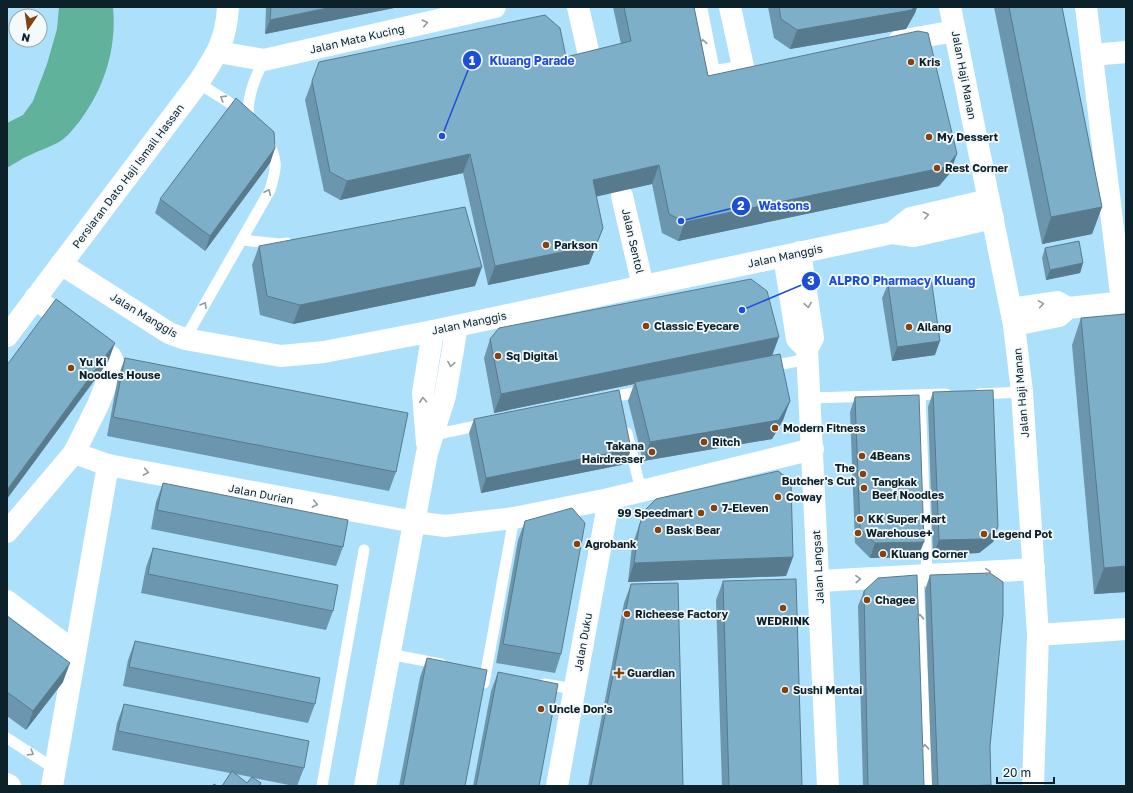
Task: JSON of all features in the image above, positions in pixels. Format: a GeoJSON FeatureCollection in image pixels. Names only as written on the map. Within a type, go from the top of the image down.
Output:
{"type":"FeatureCollection","features":[{"type":"Feature","properties":{"kind":"street","name":"Persiaran Dato Haji Ismail Hassan"},"geometry":{"type":"LineString","coordinates":[[7,336],[198,83],[218,52],[227,22],[228,7]]}},
{"type":"Feature","properties":{"kind":"street","name":"Jalan Mata Kucing"},"geometry":{"type":"LineString","coordinates":[[218,52],[264,60],[496,7]]}},
{"type":"Feature","properties":{"kind":"street"},"geometry":{"type":"LineString","coordinates":[[578,7],[591,64]]}},
{"type":"Feature","properties":{"kind":"street"},"geometry":{"type":"LineString","coordinates":[[696,7],[710,77],[767,66]]}},
{"type":"Feature","properties":{"kind":"street"},"geometry":{"type":"LineString","coordinates":[[730,7],[744,71]]}},
{"type":"Feature","properties":{"kind":"street","name":"Jalan Haji Manan"},"geometry":{"type":"LineString","coordinates":[[950,7],[1013,317],[1022,392],[1038,635],[1033,786]]}},
{"type":"Feature","properties":{"kind":"street"},"geometry":{"type":"LineString","coordinates":[[1013,317],[1059,316],[1068,308],[1124,302],[1117,181],[1092,55],[1086,7]]}},
{"type":"Feature","properties":{"kind":"street"},"geometry":{"type":"LineString","coordinates":[[877,46],[955,31]]}},
{"type":"Feature","properties":{"kind":"street"},"geometry":{"type":"LineString","coordinates":[[1092,55],[1126,52]]}},
{"type":"Feature","properties":{"kind":"street","name":"Jalan Sentol"},"geometry":{"type":"LineString","coordinates":[[622,196],[643,286]]}},
{"type":"Feature","properties":{"kind":"street","name":"Jalan Manggis"},"geometry":{"type":"LineString","coordinates":[[61,264],[169,332],[185,339],[282,356],[324,352],[433,331],[892,233],[911,218],[991,209]]}},
{"type":"Feature","properties":{"kind":"street","name":"Jalan Langsat"},"geometry":{"type":"LineString","coordinates":[[792,254],[813,338],[808,354],[828,786]]}},
{"type":"Feature","properties":{"kind":"street"},"geometry":{"type":"LineString","coordinates":[[7,532],[74,453],[98,405],[112,369],[111,357],[35,298]]}},
{"type":"Feature","properties":{"kind":"street"},"geometry":{"type":"LineString","coordinates":[[365,786],[414,522],[430,444],[446,396],[457,326]]}},
{"type":"Feature","properties":{"kind":"street"},"geometry":{"type":"LineString","coordinates":[[430,444],[423,394],[433,331]]}},
{"type":"Feature","properties":{"kind":"street"},"geometry":{"type":"LineString","coordinates":[[414,522],[445,526],[514,518],[609,499],[813,449]]}},
{"type":"Feature","properties":{"kind":"street","name":"Jalan Durian"},"geometry":{"type":"LineString","coordinates":[[74,453],[108,465],[414,522]]}},
{"type":"Feature","properties":{"kind":"street"},"geometry":{"type":"LineString","coordinates":[[53,777],[108,465]]}},
{"type":"Feature","properties":{"kind":"street","name":"Jalan Duku"},"geometry":{"type":"LineString","coordinates":[[557,786],[609,499]]}},
{"type":"Feature","properties":{"kind":"street"},"geometry":{"type":"LineString","coordinates":[[819,581],[1034,569]]}},
{"type":"Feature","properties":{"kind":"street"},"geometry":{"type":"LineString","coordinates":[[7,601],[75,652]]}},
{"type":"Feature","properties":{"kind":"street"},"geometry":{"type":"LineString","coordinates":[[1038,635],[1126,629]]}},
{"type":"Feature","properties":{"kind":"lane"},"geometry":{"type":"LineString","coordinates":[[198,83],[250,117],[248,99],[256,75],[264,60]]}},
{"type":"Feature","properties":{"kind":"lane"},"geometry":{"type":"LineString","coordinates":[[185,339],[270,190],[276,170],[274,152],[263,132]]}},
{"type":"Feature","properties":{"kind":"lane"},"geometry":{"type":"LineString","coordinates":[[242,240],[279,244],[295,241]]}},
{"type":"Feature","properties":{"kind":"lane"},"geometry":{"type":"LineString","coordinates":[[755,369],[808,354]]}},
{"type":"Feature","properties":{"kind":"lane"},"geometry":{"type":"LineString","coordinates":[[595,401],[619,399],[656,388]]}},
{"type":"Feature","properties":{"kind":"lane"},"geometry":{"type":"LineString","coordinates":[[810,398],[1022,392]]}},
{"type":"Feature","properties":{"kind":"lane"},"geometry":{"type":"LineString","coordinates":[[920,395],[927,786]]}},
{"type":"Feature","properties":{"kind":"lane"},"geometry":{"type":"LineString","coordinates":[[430,444],[495,422]]}},
{"type":"Feature","properties":{"kind":"lane"},"geometry":{"type":"LineString","coordinates":[[625,425],[641,491]]}},
{"type":"Feature","properties":{"kind":"lane"},"geometry":{"type":"LineString","coordinates":[[481,695],[514,518]]}},
{"type":"Feature","properties":{"kind":"lane"},"geometry":{"type":"LineString","coordinates":[[322,786],[364,550]]}},
{"type":"Feature","properties":{"kind":"lane"},"geometry":{"type":"LineString","coordinates":[[389,654],[448,665]]}},
{"type":"Feature","properties":{"kind":"lane"},"geometry":{"type":"LineString","coordinates":[[530,681],[575,690]]}},
{"type":"Feature","properties":{"kind":"lane"},"geometry":{"type":"LineString","coordinates":[[7,738],[53,777]]}},
{"type":"Feature","properties":{"kind":"shaded area"},"geometry":{"type":"Polygon","coordinates":[[[59,7],[113,7],[113,38],[107,68],[102,82],[88,109],[69,134],[50,147],[25,157],[7,168],[7,123],[23,115],[33,101],[47,64],[57,29],[59,7]]]}},
{"type":"Feature","properties":{"kind":"building"},"geometry":{"type":"Polygon","coordinates":[[[271,7],[332,7],[270,20],[271,7]]]}},
{"type":"Feature","properties":{"kind":"building"},"geometry":{"type":"Polygon","coordinates":[[[624,7],[694,7],[708,76],[918,31],[928,33],[957,154],[946,167],[685,222],[669,214],[659,165],[593,180],[603,228],[596,245],[495,266],[470,154],[347,181],[330,172],[312,81],[319,62],[545,15],[560,28],[566,57],[631,41],[624,7]]]}},
{"type":"Feature","properties":{"kind":"building"},"geometry":{"type":"Polygon","coordinates":[[[779,7],[914,7],[912,10],[797,30],[781,19],[779,7]]]}},
{"type":"Feature","properties":{"kind":"building"},"geometry":{"type":"Polygon","coordinates":[[[1009,7],[1062,7],[1102,207],[1051,217],[1009,7]]]}},
{"type":"Feature","properties":{"kind":"building"},"geometry":{"type":"Polygon","coordinates":[[[236,98],[274,132],[275,148],[210,236],[160,199],[236,98]]]}},
{"type":"Feature","properties":{"kind":"building"},"geometry":{"type":"Polygon","coordinates":[[[465,207],[482,267],[300,305],[267,296],[259,246],[465,207]]]}},
{"type":"Feature","properties":{"kind":"building"},"geometry":{"type":"Polygon","coordinates":[[[1079,241],[1083,263],[1050,270],[1045,248],[1079,241]]]}},
{"type":"Feature","properties":{"kind":"building","name":"Ailang"},"geometry":{"type":"Polygon","coordinates":[[[931,278],[940,341],[897,347],[888,284],[931,278]]]}},
{"type":"Feature","properties":{"kind":"building"},"geometry":{"type":"Polygon","coordinates":[[[751,279],[767,291],[779,337],[501,394],[490,339],[499,328],[751,279]]]}},
{"type":"Feature","properties":{"kind":"building"},"geometry":{"type":"Polygon","coordinates":[[[56,299],[115,343],[7,490],[7,365],[56,299]]]}},
{"type":"Feature","properties":{"kind":"building"},"geometry":{"type":"Polygon","coordinates":[[[1126,314],[1126,566],[1104,568],[1081,318],[1126,314]]]}},
{"type":"Feature","properties":{"kind":"building"},"geometry":{"type":"Polygon","coordinates":[[[780,354],[790,401],[779,420],[650,442],[635,382],[780,354]]]}},
{"type":"Feature","properties":{"kind":"building"},"geometry":{"type":"Polygon","coordinates":[[[125,358],[408,413],[396,472],[113,417],[125,358]]]}},
{"type":"Feature","properties":{"kind":"building"},"geometry":{"type":"Polygon","coordinates":[[[619,390],[631,449],[486,478],[474,419],[619,390]]]}},
{"type":"Feature","properties":{"kind":"building"},"geometry":{"type":"Polygon","coordinates":[[[993,390],[998,527],[984,539],[939,540],[933,392],[993,390]]]}},
{"type":"Feature","properties":{"kind":"building"},"geometry":{"type":"Polygon","coordinates":[[[919,395],[924,542],[875,543],[860,529],[855,397],[919,395]]]}},
{"type":"Feature","properties":{"kind":"building"},"geometry":{"type":"Polygon","coordinates":[[[778,471],[791,481],[793,557],[634,563],[639,527],[644,511],[656,499],[778,471]]]}},
{"type":"Feature","properties":{"kind":"building"},"geometry":{"type":"Polygon","coordinates":[[[163,483],[348,520],[343,547],[157,510],[163,483]]]}},
{"type":"Feature","properties":{"kind":"building"},"geometry":{"type":"Polygon","coordinates":[[[572,508],[585,523],[561,654],[503,644],[525,521],[572,508]]]}},
{"type":"Feature","properties":{"kind":"building"},"geometry":{"type":"Polygon","coordinates":[[[153,548],[338,585],[333,611],[148,574],[153,548]]]}},
{"type":"Feature","properties":{"kind":"building"},"geometry":{"type":"Polygon","coordinates":[[[990,573],[1003,582],[1003,615],[990,746],[991,785],[938,786],[930,575],[990,573]]]}},
{"type":"Feature","properties":{"kind":"building"},"geometry":{"type":"Polygon","coordinates":[[[917,575],[924,786],[868,786],[864,591],[878,578],[917,575]]]}},
{"type":"Feature","properties":{"kind":"building"},"geometry":{"type":"Polygon","coordinates":[[[796,579],[802,786],[729,786],[723,581],[796,579]]]}},
{"type":"Feature","properties":{"kind":"building"},"geometry":{"type":"Polygon","coordinates":[[[678,583],[683,786],[591,786],[631,584],[678,583]]]}},
{"type":"Feature","properties":{"kind":"building"},"geometry":{"type":"Polygon","coordinates":[[[7,616],[70,663],[33,711],[7,692],[7,616]]]}},
{"type":"Feature","properties":{"kind":"building"},"geometry":{"type":"Polygon","coordinates":[[[135,641],[320,678],[315,704],[129,667],[135,641]]]}},
{"type":"Feature","properties":{"kind":"building"},"geometry":{"type":"Polygon","coordinates":[[[427,658],[487,670],[465,786],[403,786],[427,658]]]}},
{"type":"Feature","properties":{"kind":"building"},"geometry":{"type":"Polygon","coordinates":[[[498,672],[558,684],[539,786],[476,786],[498,672]]]}},
{"type":"Feature","properties":{"kind":"building"},"geometry":{"type":"Polygon","coordinates":[[[124,704],[309,741],[304,768],[118,731],[124,704]]]}},
{"type":"Feature","properties":{"kind":"building"},"geometry":{"type":"Polygon","coordinates":[[[232,771],[247,783],[252,777],[261,783],[259,786],[222,786],[232,771]]]}},
{"type":"Feature","properties":{"kind":"place","name":"Kris"},"geometry":{"type":"Point","coordinates":[911,62]}},
{"type":"Feature","properties":{"kind":"place","name":"Kluang Parade"},"geometry":{"type":"Point","coordinates":[442,136]}},
{"type":"Feature","properties":{"kind":"place","name":"My Dessert"},"geometry":{"type":"Point","coordinates":[929,137]}},
{"type":"Feature","properties":{"kind":"place","name":"Rest Corner"},"geometry":{"type":"Point","coordinates":[937,168]}},
{"type":"Feature","properties":{"kind":"place","name":"Watsons"},"geometry":{"type":"Point","coordinates":[681,221]}},
{"type":"Feature","properties":{"kind":"place","name":"Parkson"},"geometry":{"type":"Point","coordinates":[546,245]}},
{"type":"Feature","properties":{"kind":"place","name":"ALPRO Pharmacy Kluang"},"geometry":{"type":"Point","coordinates":[742,310]}},
{"type":"Feature","properties":{"kind":"place","name":"Classic Eyecare"},"geometry":{"type":"Point","coordinates":[646,326]}},
{"type":"Feature","properties":{"kind":"place","name":"Ailang"},"geometry":{"type":"Point","coordinates":[909,327]}},
{"type":"Feature","properties":{"kind":"place","name":"Sq Digital"},"geometry":{"type":"Point","coordinates":[498,356]}},
{"type":"Feature","properties":{"kind":"place","name":"Yu Ki Noodles House"},"geometry":{"type":"Point","coordinates":[71,368]}},
{"type":"Feature","properties":{"kind":"place","name":"Modern Fitness"},"geometry":{"type":"Point","coordinates":[775,428]}},
{"type":"Feature","properties":{"kind":"place","name":"Ritch"},"geometry":{"type":"Point","coordinates":[704,442]}},
{"type":"Feature","properties":{"kind":"place","name":"Takana Hairdresser"},"geometry":{"type":"Point","coordinates":[652,452]}},
{"type":"Feature","properties":{"kind":"place","name":"4Beans"},"geometry":{"type":"Point","coordinates":[862,456]}},
{"type":"Feature","properties":{"kind":"place","name":"The Butcher's Cut"},"geometry":{"type":"Point","coordinates":[863,474]}},
{"type":"Feature","properties":{"kind":"place","name":"Tangkak Beef Noodles"},"geometry":{"type":"Point","coordinates":[864,488]}},
{"type":"Feature","properties":{"kind":"place","name":"Coway"},"geometry":{"type":"Point","coordinates":[778,497]}},
{"type":"Feature","properties":{"kind":"place","name":"7-Eleven"},"geometry":{"type":"Point","coordinates":[714,508]}},
{"type":"Feature","properties":{"kind":"place","name":"99 Speedmart"},"geometry":{"type":"Point","coordinates":[701,513]}},
{"type":"Feature","properties":{"kind":"place","name":"KK Super Mart"},"geometry":{"type":"Point","coordinates":[860,519]}},
{"type":"Feature","properties":{"kind":"place","name":"Bask Bear"},"geometry":{"type":"Point","coordinates":[658,530]}},
{"type":"Feature","properties":{"kind":"place","name":"Warehouse+"},"geometry":{"type":"Point","coordinates":[858,533]}},
{"type":"Feature","properties":{"kind":"place","name":"Legend Pot"},"geometry":{"type":"Point","coordinates":[984,534]}},
{"type":"Feature","properties":{"kind":"place","name":"Agrobank"},"geometry":{"type":"Point","coordinates":[577,544]}},
{"type":"Feature","properties":{"kind":"place","name":"Kluang Corner"},"geometry":{"type":"Point","coordinates":[883,554]}},
{"type":"Feature","properties":{"kind":"place","name":"Chagee"},"geometry":{"type":"Point","coordinates":[867,600]}},
{"type":"Feature","properties":{"kind":"place","name":"WEDRINK"},"geometry":{"type":"Point","coordinates":[783,608]}},
{"type":"Feature","properties":{"kind":"place","name":"Richeese Factory"},"geometry":{"type":"Point","coordinates":[627,614]}},
{"type":"Feature","properties":{"kind":"place","name":"Guardian"},"geometry":{"type":"Point","coordinates":[619,673]}},
{"type":"Feature","properties":{"kind":"place","name":"Sushi Mentai"},"geometry":{"type":"Point","coordinates":[785,690]}},
{"type":"Feature","properties":{"kind":"place","name":"Uncle Don's"},"geometry":{"type":"Point","coordinates":[541,709]}}]}
